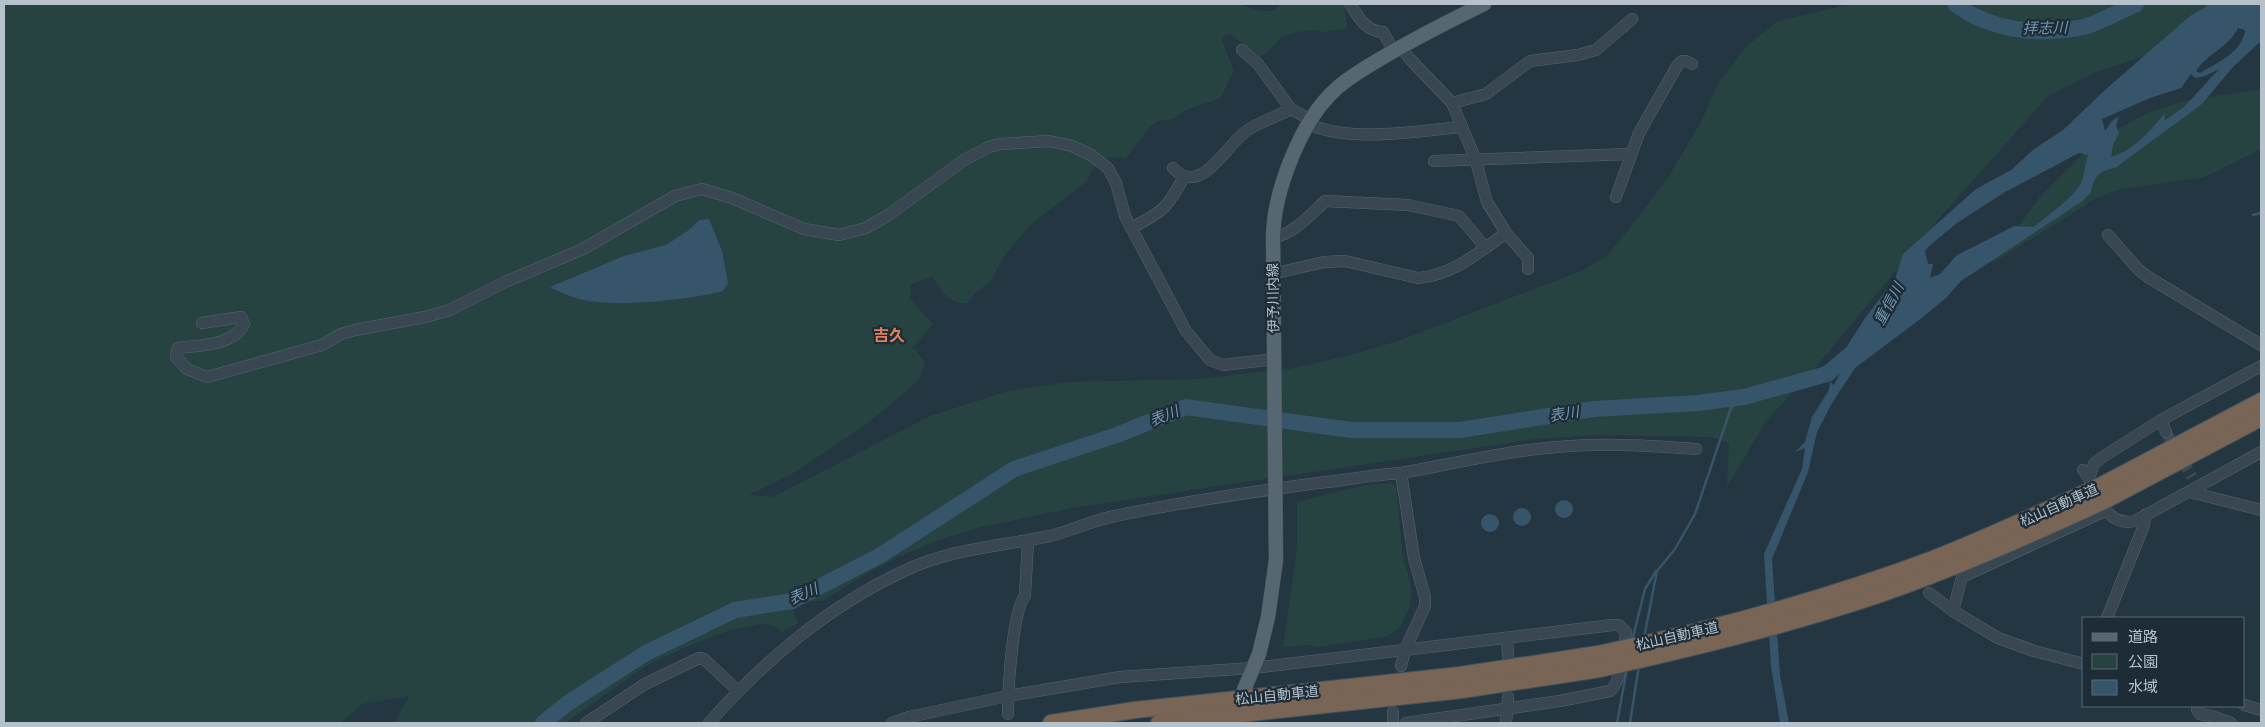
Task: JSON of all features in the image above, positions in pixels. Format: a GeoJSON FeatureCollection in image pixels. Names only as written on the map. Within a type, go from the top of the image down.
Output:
{"type":"FeatureCollection","features":[{"type":"Feature","properties":{"kind":"highway","name":"松山自動車道"},"geometry":{"type":"LineString","coordinates":[[2097,489],[2261,401]]}},
{"type":"Feature","properties":{"kind":"highway","name":"松山自動車道"},"geometry":{"type":"LineString","coordinates":[[1159,723],[1462,690],[1599,661],[1798,605],[1933,559],[2261,418]]}},
{"type":"Feature","properties":{"kind":"highway","name":"松山自動車道"},"geometry":{"type":"LineString","coordinates":[[1051,723],[1144,709],[1599,661]]}},
{"type":"Feature","properties":{"kind":"main road","name":"伊予川内線"},"geometry":{"type":"LineString","coordinates":[[1244,690],[1253,668],[1268,616],[1275,579],[1277,486],[1272,237],[1278,201],[1286,174],[1310,122],[1334,90],[1398,49],[1484,4]]}},
{"type":"Feature","properties":{"kind":"street"},"geometry":{"type":"LineString","coordinates":[[1350,4],[1364,25],[1371,30],[1383,32],[1452,103],[1475,158],[1487,202],[1506,234],[1528,258],[1528,269]]}},
{"type":"Feature","properties":{"kind":"street"},"geometry":{"type":"LineString","coordinates":[[1452,103],[1486,94],[1530,62],[1578,55],[1596,50],[1632,19]]}},
{"type":"Feature","properties":{"kind":"street"},"geometry":{"type":"LineString","coordinates":[[1242,50],[1258,64],[1291,110],[1323,131],[1362,135],[1461,127]]}},
{"type":"Feature","properties":{"kind":"street"},"geometry":{"type":"LineString","coordinates":[[1616,197],[1638,133],[1677,66],[1686,60],[1692,64]]}},
{"type":"Feature","properties":{"kind":"street"},"geometry":{"type":"LineString","coordinates":[[1173,168],[1184,177],[1191,178],[1199,175],[1217,163],[1245,132],[1291,110]]}},
{"type":"Feature","properties":{"kind":"street"},"geometry":{"type":"LineString","coordinates":[[202,323],[241,317],[244,324],[232,336],[218,342],[178,348],[176,357],[187,369],[207,377],[229,372],[275,356],[322,345],[341,334],[355,330],[425,318],[450,310],[504,282],[583,249],[676,196],[702,190],[732,198],[804,229],[826,234],[854,233],[890,214],[964,160],[1000,144],[1050,141],[1072,146],[1091,155],[1108,168],[1116,183],[1125,216],[1131,228],[1186,331],[1210,360],[1216,364],[1230,366],[1275,362]]}},
{"type":"Feature","properties":{"kind":"street"},"geometry":{"type":"LineString","coordinates":[[1434,160],[1630,154]]}},
{"type":"Feature","properties":{"kind":"street"},"geometry":{"type":"LineString","coordinates":[[1131,228],[1164,210],[1170,204],[1184,177]]}},
{"type":"Feature","properties":{"kind":"street"},"geometry":{"type":"LineString","coordinates":[[1272,237],[1280,236],[1294,228],[1325,202],[1373,202],[1408,205],[1459,216],[1486,248]]}},
{"type":"Feature","properties":{"kind":"street"},"geometry":{"type":"LineString","coordinates":[[1272,274],[1324,262],[1345,261],[1418,278],[1425,277],[1441,274],[1457,267],[1506,234]]}},
{"type":"Feature","properties":{"kind":"street"},"geometry":{"type":"LineString","coordinates":[[2108,235],[2138,269],[2148,277],[2261,345]]}},
{"type":"Feature","properties":{"kind":"street"},"geometry":{"type":"LineString","coordinates":[[2261,366],[2161,420],[2101,458],[2094,464],[2097,489],[2114,519],[2128,523],[2194,490],[2261,452]]}},
{"type":"Feature","properties":{"kind":"street"},"geometry":{"type":"LineString","coordinates":[[2161,420],[2166,432]]}},
{"type":"Feature","properties":{"kind":"street"},"geometry":{"type":"LineString","coordinates":[[709,723],[738,691],[818,620],[890,578],[926,561],[1053,535],[1093,521],[1115,516],[1277,486],[1401,473],[1516,452],[1571,446],[1629,445],[1696,449]]}},
{"type":"Feature","properties":{"kind":"street"},"geometry":{"type":"LineString","coordinates":[[1401,473],[1414,558],[1425,597],[1425,606],[1405,650],[1401,666]]}},
{"type":"Feature","properties":{"kind":"street"},"geometry":{"type":"LineString","coordinates":[[2192,477],[2194,490]]}},
{"type":"Feature","properties":{"kind":"street"},"geometry":{"type":"LineString","coordinates":[[1953,611],[1962,577],[2097,489]]}},
{"type":"Feature","properties":{"kind":"street"},"geometry":{"type":"LineString","coordinates":[[2194,490],[2261,510]]}},
{"type":"Feature","properties":{"kind":"street"},"geometry":{"type":"LineString","coordinates":[[2107,617],[2144,524],[2145,515]]}},
{"type":"Feature","properties":{"kind":"street"},"geometry":{"type":"LineString","coordinates":[[1008,714],[1008,696],[1017,618],[1020,602],[1025,596],[1028,540]]}},
{"type":"Feature","properties":{"kind":"street"},"geometry":{"type":"LineString","coordinates":[[1929,593],[1953,611],[1998,638],[2034,651],[2082,663]]}},
{"type":"Feature","properties":{"kind":"street"},"geometry":{"type":"LineString","coordinates":[[892,723],[1008,696],[1120,678],[1253,668],[1613,625],[1619,625],[1626,632],[1615,687],[1610,691],[1506,710],[1406,723]]}},
{"type":"Feature","properties":{"kind":"street"},"geometry":{"type":"LineString","coordinates":[[1507,639],[1508,655]]}},
{"type":"Feature","properties":{"kind":"street"},"geometry":{"type":"LineString","coordinates":[[586,723],[644,684],[699,658],[704,659],[738,691]]}},
{"type":"Feature","properties":{"kind":"street"},"geometry":{"type":"LineString","coordinates":[[1506,723],[1508,697]]}},
{"type":"Feature","properties":{"kind":"street"},"geometry":{"type":"LineString","coordinates":[[2245,706],[2261,710]]}},
{"type":"Feature","properties":{"kind":"street"},"geometry":{"type":"LineString","coordinates":[[2198,707],[2197,710],[2200,714],[2231,723]]}},
{"type":"Feature","properties":{"kind":"green space"},"geometry":{"type":"Polygon","coordinates":[[[4,4],[1240,4],[1266,11],[1276,8],[1279,4],[1344,4],[1347,28],[1323,32],[1310,30],[1297,32],[1282,37],[1265,54],[1259,56],[1230,34],[1224,36],[1222,41],[1234,70],[1222,95],[1218,99],[1188,109],[1172,119],[1158,121],[1150,127],[1126,158],[1108,157],[1103,160],[1092,170],[1087,181],[1031,224],[1005,255],[990,282],[976,292],[967,303],[955,302],[946,296],[932,277],[911,284],[910,299],[933,324],[913,347],[925,362],[919,380],[868,423],[792,474],[749,495],[773,497],[930,416],[1008,391],[1069,382],[1197,379],[1289,369],[1343,357],[1398,341],[1581,271],[1607,256],[1636,220],[1669,176],[1702,120],[1717,85],[1746,47],[1778,21],[1851,4],[2261,4],[2261,17],[2096,72],[2048,96],[1943,214],[1810,374],[1766,421],[1727,487],[1729,443],[1710,437],[1601,435],[1535,439],[1071,508],[978,528],[936,541],[896,558],[822,601],[803,602],[792,608],[798,623],[782,632],[773,625],[762,624],[730,630],[681,649],[646,666],[565,723],[395,723],[409,696],[362,704],[340,723],[4,723],[4,4]]]}},
{"type":"Feature","properties":{"kind":"green space"},"geometry":{"type":"Polygon","coordinates":[[[2261,89],[2261,149],[2205,177],[2116,190],[2095,199],[1991,264],[2040,197],[2095,141],[2150,112],[2184,101],[2261,89]]]}},
{"type":"Feature","properties":{"kind":"green space"},"geometry":{"type":"Polygon","coordinates":[[[1391,483],[1396,487],[1403,556],[1412,590],[1410,606],[1400,627],[1388,636],[1319,647],[1309,645],[1283,647],[1297,548],[1297,502],[1364,485],[1391,483]]]}},
{"type":"Feature","properties":{"kind":"water","name":"重信川"},"geometry":{"type":"Polygon","coordinates":[[[2207,4],[2261,4],[2261,41],[2233,67],[2202,104],[2115,168],[2105,170],[2098,175],[2093,183],[2091,193],[2081,202],[1961,281],[1947,297],[1923,317],[1855,368],[1832,403],[1817,432],[1808,472],[1772,559],[1780,675],[1789,723],[1780,723],[1771,666],[1764,554],[1802,469],[1805,448],[1795,452],[1805,442],[1812,417],[1829,390],[1830,382],[1834,385],[1840,373],[1842,354],[1865,318],[1895,279],[1903,254],[1976,189],[2011,170],[2034,149],[2063,130],[2106,89],[2190,16],[2206,7],[2207,4]],[[2238,28],[2230,40],[2196,71],[2200,73],[2234,51],[2243,38],[2245,30],[2238,28]],[[2219,69],[2205,76],[2195,78],[2191,74],[2181,88],[2150,98],[2102,119],[2105,131],[2112,121],[2119,116],[2116,126],[2119,133],[2113,145],[2111,157],[2134,145],[2148,133],[2165,113],[2164,121],[2184,107],[2219,69]],[[2079,153],[2005,192],[1957,223],[1928,247],[1925,251],[1928,264],[1933,264],[1930,278],[1940,274],[1957,255],[2014,226],[2034,227],[2078,188],[2082,180],[2088,155],[2079,153]]]}},
{"type":"Feature","properties":{"kind":"water"},"geometry":{"type":"Polygon","coordinates":[[[709,219],[722,251],[728,283],[723,291],[671,300],[611,303],[579,299],[550,287],[624,256],[666,245],[689,230],[699,220],[709,219]]]}},
{"type":"Feature","properties":{"kind":"water"},"geometry":{"type":"Polygon","coordinates":[[[1564,500],[1570,503],[1573,509],[1570,515],[1564,518],[1558,515],[1555,509],[1558,503],[1564,500]]]}},
{"type":"Feature","properties":{"kind":"water"},"geometry":{"type":"Polygon","coordinates":[[[1522,508],[1528,511],[1531,517],[1528,523],[1522,526],[1516,523],[1513,517],[1516,511],[1522,508]]]}},
{"type":"Feature","properties":{"kind":"water"},"geometry":{"type":"Polygon","coordinates":[[[1490,514],[1496,517],[1499,523],[1496,529],[1490,532],[1484,529],[1481,523],[1484,517],[1490,514]]]}},
{"type":"Feature","properties":{"kind":"waterway","name":"拝志川"},"geometry":{"type":"LineString","coordinates":[[1955,4],[1969,13],[2000,26],[2033,31],[2067,30],[2083,27],[2103,20],[2136,4]]}},
{"type":"Feature","properties":{"kind":"waterway"},"geometry":{"type":"LineString","coordinates":[[2253,215],[2261,213]]}},
{"type":"Feature","properties":{"kind":"waterway","name":"表川"},"geometry":{"type":"LineString","coordinates":[[543,723],[568,703],[646,653],[735,610],[792,601],[881,555],[1014,469],[1117,435],[1186,407],[1351,430],[1460,430],[1594,409],[1698,403],[1744,397],[1827,374],[1857,349]]}},
{"type":"Feature","properties":{"kind":"waterway"},"geometry":{"type":"LineString","coordinates":[[1644,638],[1657,571],[1675,549],[1695,514],[1731,408],[1744,397]]}},
{"type":"Feature","properties":{"kind":"waterway"},"geometry":{"type":"LineString","coordinates":[[1632,641],[1645,589],[1656,571]]}},
{"type":"Feature","properties":{"kind":"waterway"},"geometry":{"type":"LineString","coordinates":[[1630,723],[1639,665]]}},
{"type":"Feature","properties":{"kind":"waterway"},"geometry":{"type":"LineString","coordinates":[[1617,723],[1627,668]]}},
{"type":"Feature","properties":{"kind":"tunnel"},"geometry":{"type":"LineString","coordinates":[[2166,432],[2192,477]]}},
{"type":"Feature","properties":{"kind":"district","name":"吉久"},"geometry":{"type":"Point","coordinates":[889,335]}}]}
